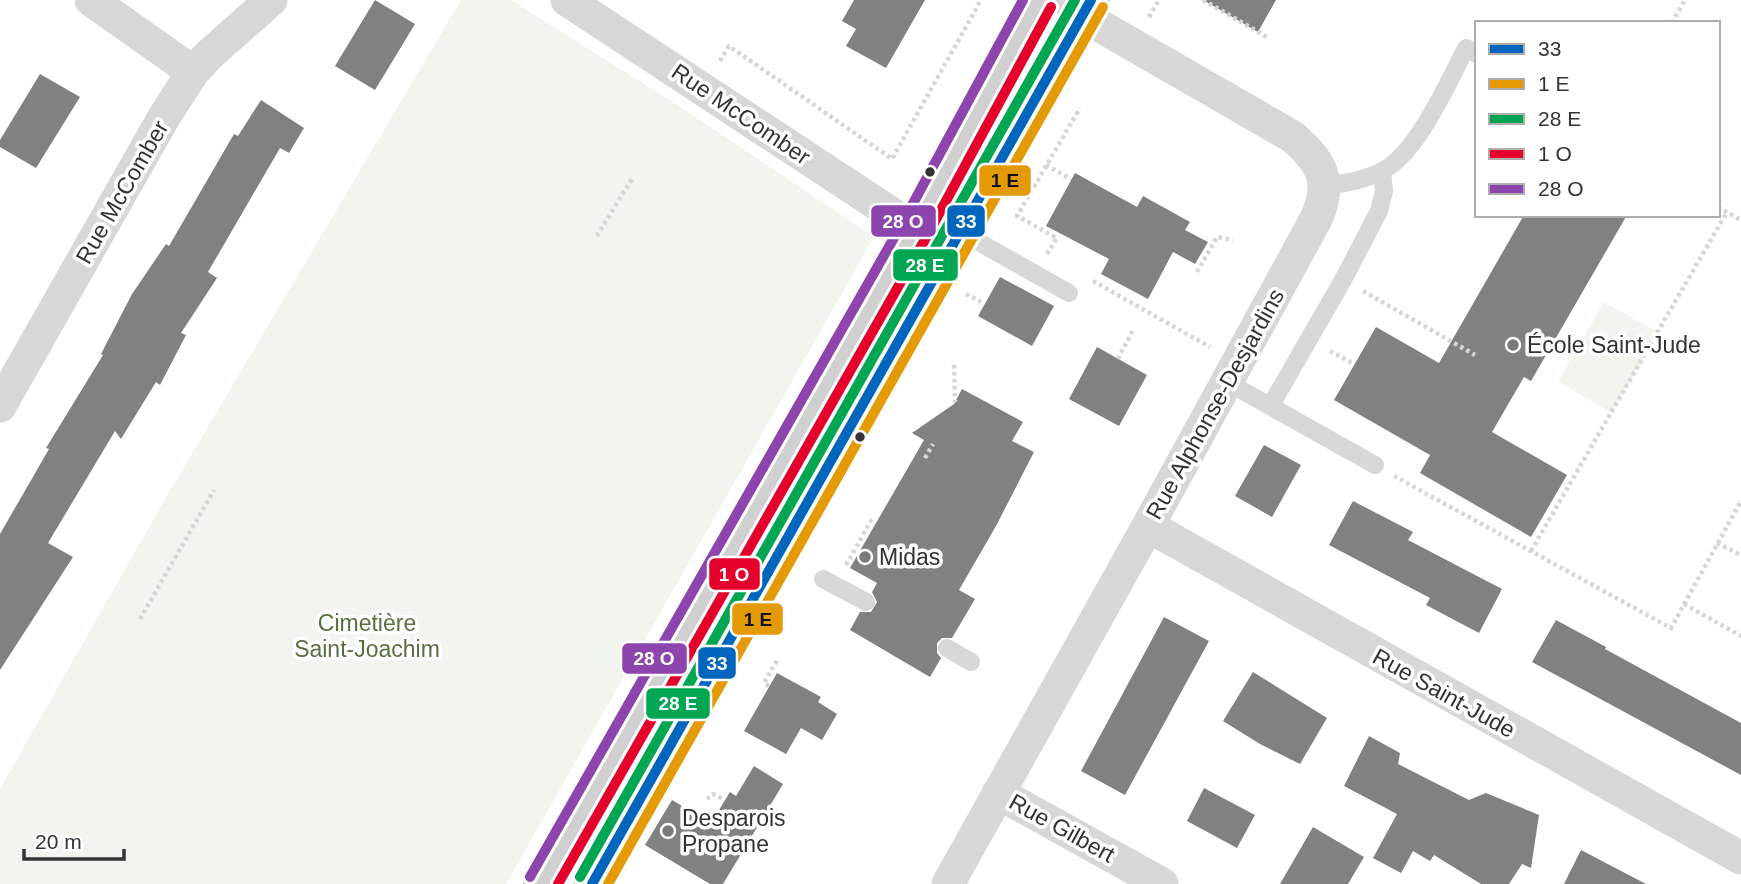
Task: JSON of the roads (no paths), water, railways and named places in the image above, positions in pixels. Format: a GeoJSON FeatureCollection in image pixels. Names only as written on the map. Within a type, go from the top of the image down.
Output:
{"type":"FeatureCollection","features":[{"type":"Feature","properties":{"kind":"street"},"geometry":{"type":"LineString","coordinates":[[91,0],[193,72]]}},
{"type":"Feature","properties":{"kind":"street","name":"Rue McComber"},"geometry":{"type":"LineString","coordinates":[[0,406],[164,117],[193,72],[225,39],[271,0]]}},
{"type":"Feature","properties":{"kind":"street","name":"Rue McComber"},"geometry":{"type":"LineString","coordinates":[[567,0],[915,229]]}},
{"type":"Feature","properties":{"kind":"street"},"geometry":{"type":"LineString","coordinates":[[542,884],[915,229],[1039,0]]}},
{"type":"Feature","properties":{"kind":"street"},"geometry":{"type":"LineString","coordinates":[[592,884],[961,232],[1081,5],[1293,136],[1319,165],[1325,186]]}},
{"type":"Feature","properties":{"kind":"street","name":"Rue Alphonse-Desjardins"},"geometry":{"type":"LineString","coordinates":[[948,884],[1149,526],[1316,219],[1322,205],[1325,186]]}},
{"type":"Feature","properties":{"kind":"street","name":"Rue Saint-Jude"},"geometry":{"type":"LineString","coordinates":[[1149,526],[1741,858]]}},
{"type":"Feature","properties":{"kind":"street","name":"Rue Gilbert"},"geometry":{"type":"LineString","coordinates":[[999,793],[1162,884]]}},
{"type":"Feature","properties":{"kind":"street"},"geometry":{"type":"LineString","coordinates":[[1737,884],[1741,876]]}},
{"type":"Feature","properties":{"kind":"lane"},"geometry":{"type":"LineString","coordinates":[[1325,186],[1382,171],[1393,164],[1427,121],[1466,48],[1475,53]]}},
{"type":"Feature","properties":{"kind":"lane"},"geometry":{"type":"LineString","coordinates":[[1271,405],[1343,280],[1379,211],[1384,191],[1382,171]]}},
{"type":"Feature","properties":{"kind":"lane"},"geometry":{"type":"LineString","coordinates":[[961,232],[1069,293]]}},
{"type":"Feature","properties":{"kind":"lane"},"geometry":{"type":"LineString","coordinates":[[1227,382],[1375,465]]}},
{"type":"Feature","properties":{"kind":"lane"},"geometry":{"type":"LineString","coordinates":[[823,579],[866,602]]}},
{"type":"Feature","properties":{"kind":"lane"},"geometry":{"type":"LineString","coordinates":[[947,648],[971,662]]}},
{"type":"Feature","properties":{"kind":"place","name":"École Saint-Jude"},"geometry":{"type":"Point","coordinates":[1513,345]}},
{"type":"Feature","properties":{"kind":"place","name":"Midas"},"geometry":{"type":"Point","coordinates":[865,557]}},
{"type":"Feature","properties":{"kind":"place","name":"Desparois Propane"},"geometry":{"type":"Point","coordinates":[668,831]}},
{"type":"Feature","properties":{"kind":"park label","name":"Cimetière Saint-Joachim"},"geometry":{"type":"Point","coordinates":[367,636]}}]}
